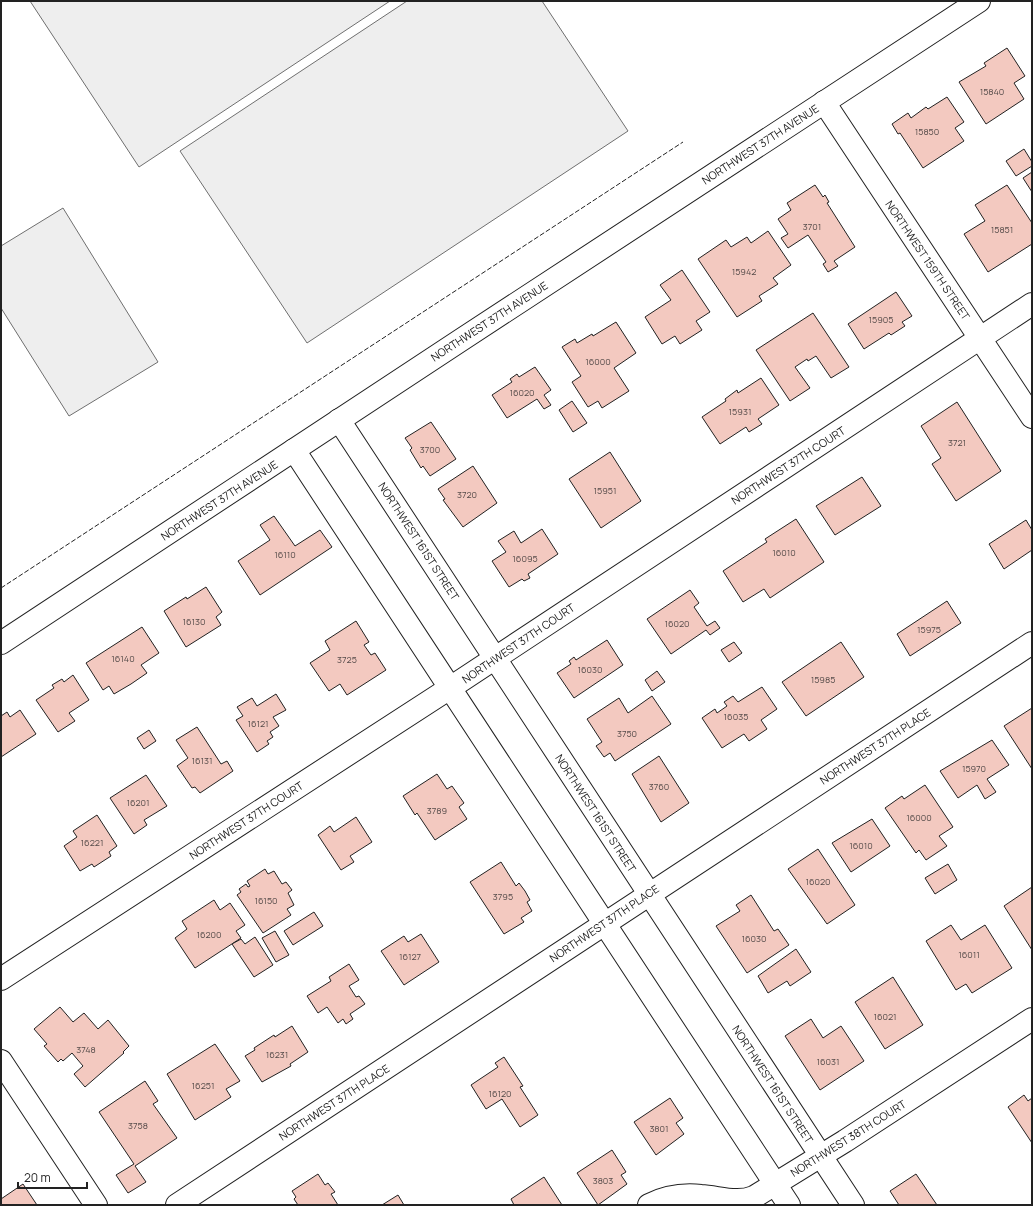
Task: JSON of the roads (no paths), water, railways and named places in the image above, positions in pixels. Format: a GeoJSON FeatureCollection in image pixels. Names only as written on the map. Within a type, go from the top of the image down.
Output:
{"type":"FeatureCollection","features":[{"type":"Feature","properties":{"kind":"street","name":"NORTHWEST 37TH AVENUE"},"geometry":{"type":"LineString","coordinates":[[1,643],[979,1]]}},
{"type":"Feature","properties":{"kind":"street","name":"NORTHWEST 159TH STREET"},"geometry":{"type":"LineString","coordinates":[[824,102],[1032,417]]}},
{"type":"Feature","properties":{"kind":"street","name":"NORTHWEST 37TH COURT"},"geometry":{"type":"LineString","coordinates":[[1,979],[450,688],[1032,304]]}},
{"type":"Feature","properties":{"kind":"street","name":"NORTHWEST 161ST STREET"},"geometry":{"type":"LineString","coordinates":[[339,420],[853,1205]]}},
{"type":"Feature","properties":{"kind":"street"},"geometry":{"type":"LineString","coordinates":[[294,450],[788,1205]]}},
{"type":"Feature","properties":{"kind":"street","name":"NORTHWEST 37TH PLACE"},"geometry":{"type":"LineString","coordinates":[[177,1205],[1032,643]]}},
{"type":"Feature","properties":{"kind":"street","name":"NORTHWEST 38TH COURT"},"geometry":{"type":"LineString","coordinates":[[649,1205],[671,1197],[685,1196],[747,1200],[820,1156],[1032,1019]]}},
{"type":"Feature","properties":{"kind":"street"},"geometry":{"type":"LineString","coordinates":[[1,1061],[96,1205]]}}]}
